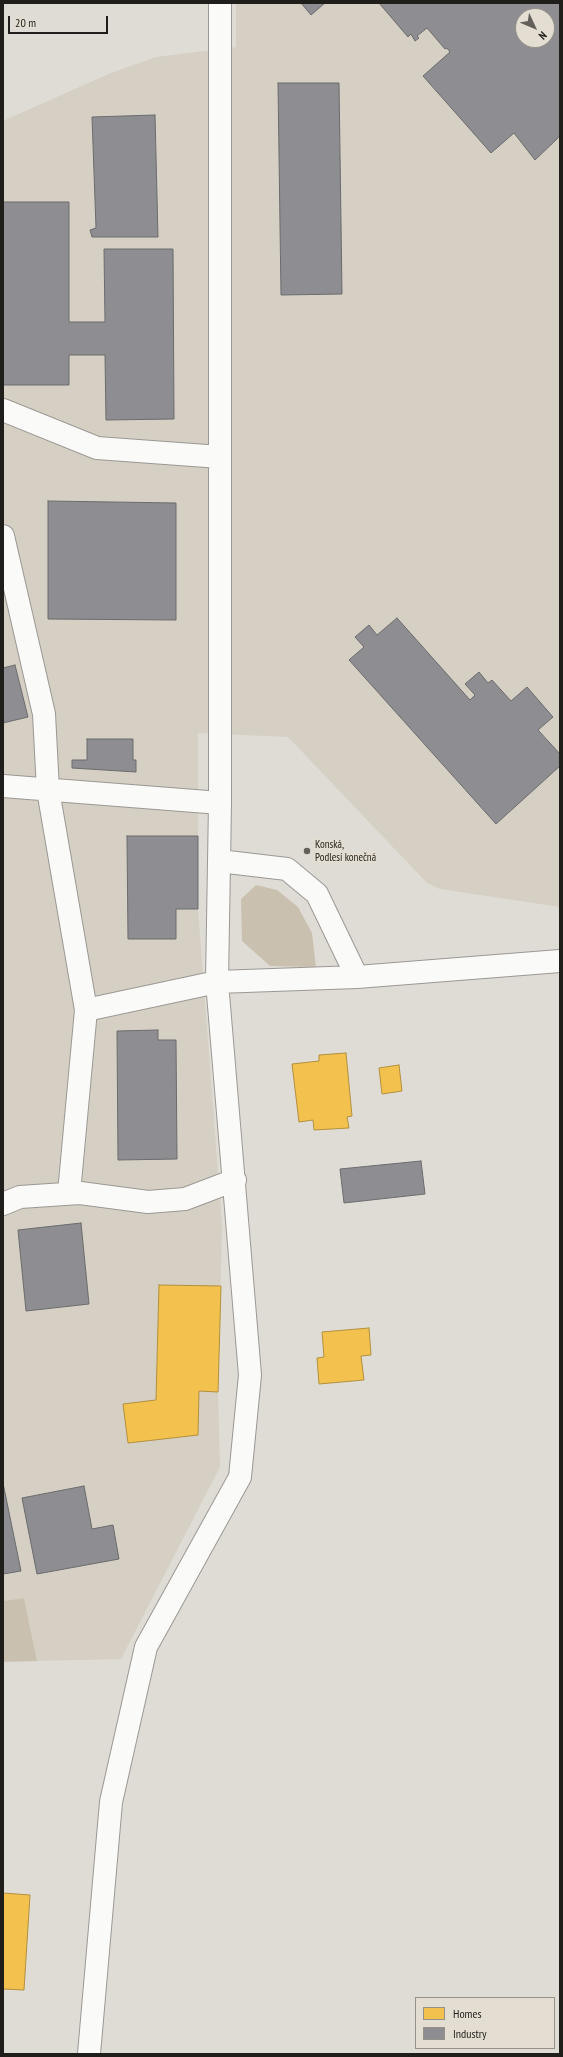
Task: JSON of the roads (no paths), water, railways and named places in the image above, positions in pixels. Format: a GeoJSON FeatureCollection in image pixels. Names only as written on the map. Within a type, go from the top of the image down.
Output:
{"type":"FeatureCollection","features":[{"type":"Feature","properties":{"kind":"street"},"geometry":{"type":"LineString","coordinates":[[89,2054],[111,1802],[146,1647],[240,1477],[250,1375],[217,982],[220,803],[220,3]]}},
{"type":"Feature","properties":{"kind":"street"},"geometry":{"type":"LineString","coordinates":[[3,410],[97,448],[220,457]]}},
{"type":"Feature","properties":{"kind":"street"},"geometry":{"type":"LineString","coordinates":[[3,536],[44,714],[48,790],[86,1010],[69,1193]]}},
{"type":"Feature","properties":{"kind":"street"},"geometry":{"type":"LineString","coordinates":[[3,786],[220,803]]}},
{"type":"Feature","properties":{"kind":"street"},"geometry":{"type":"LineString","coordinates":[[219,861],[287,869],[317,894],[357,977]]}},
{"type":"Feature","properties":{"kind":"street"},"geometry":{"type":"LineString","coordinates":[[86,1010],[217,982],[357,977],[560,961]]}},
{"type":"Feature","properties":{"kind":"street"},"geometry":{"type":"LineString","coordinates":[[3,1204],[20,1197],[80,1192],[148,1202],[185,1199],[234,1180]]}},
{"type":"Feature","properties":{"kind":"place","name":"Konská, Podlesí konečná"},"geometry":{"type":"Point","coordinates":[307,851]}}]}
